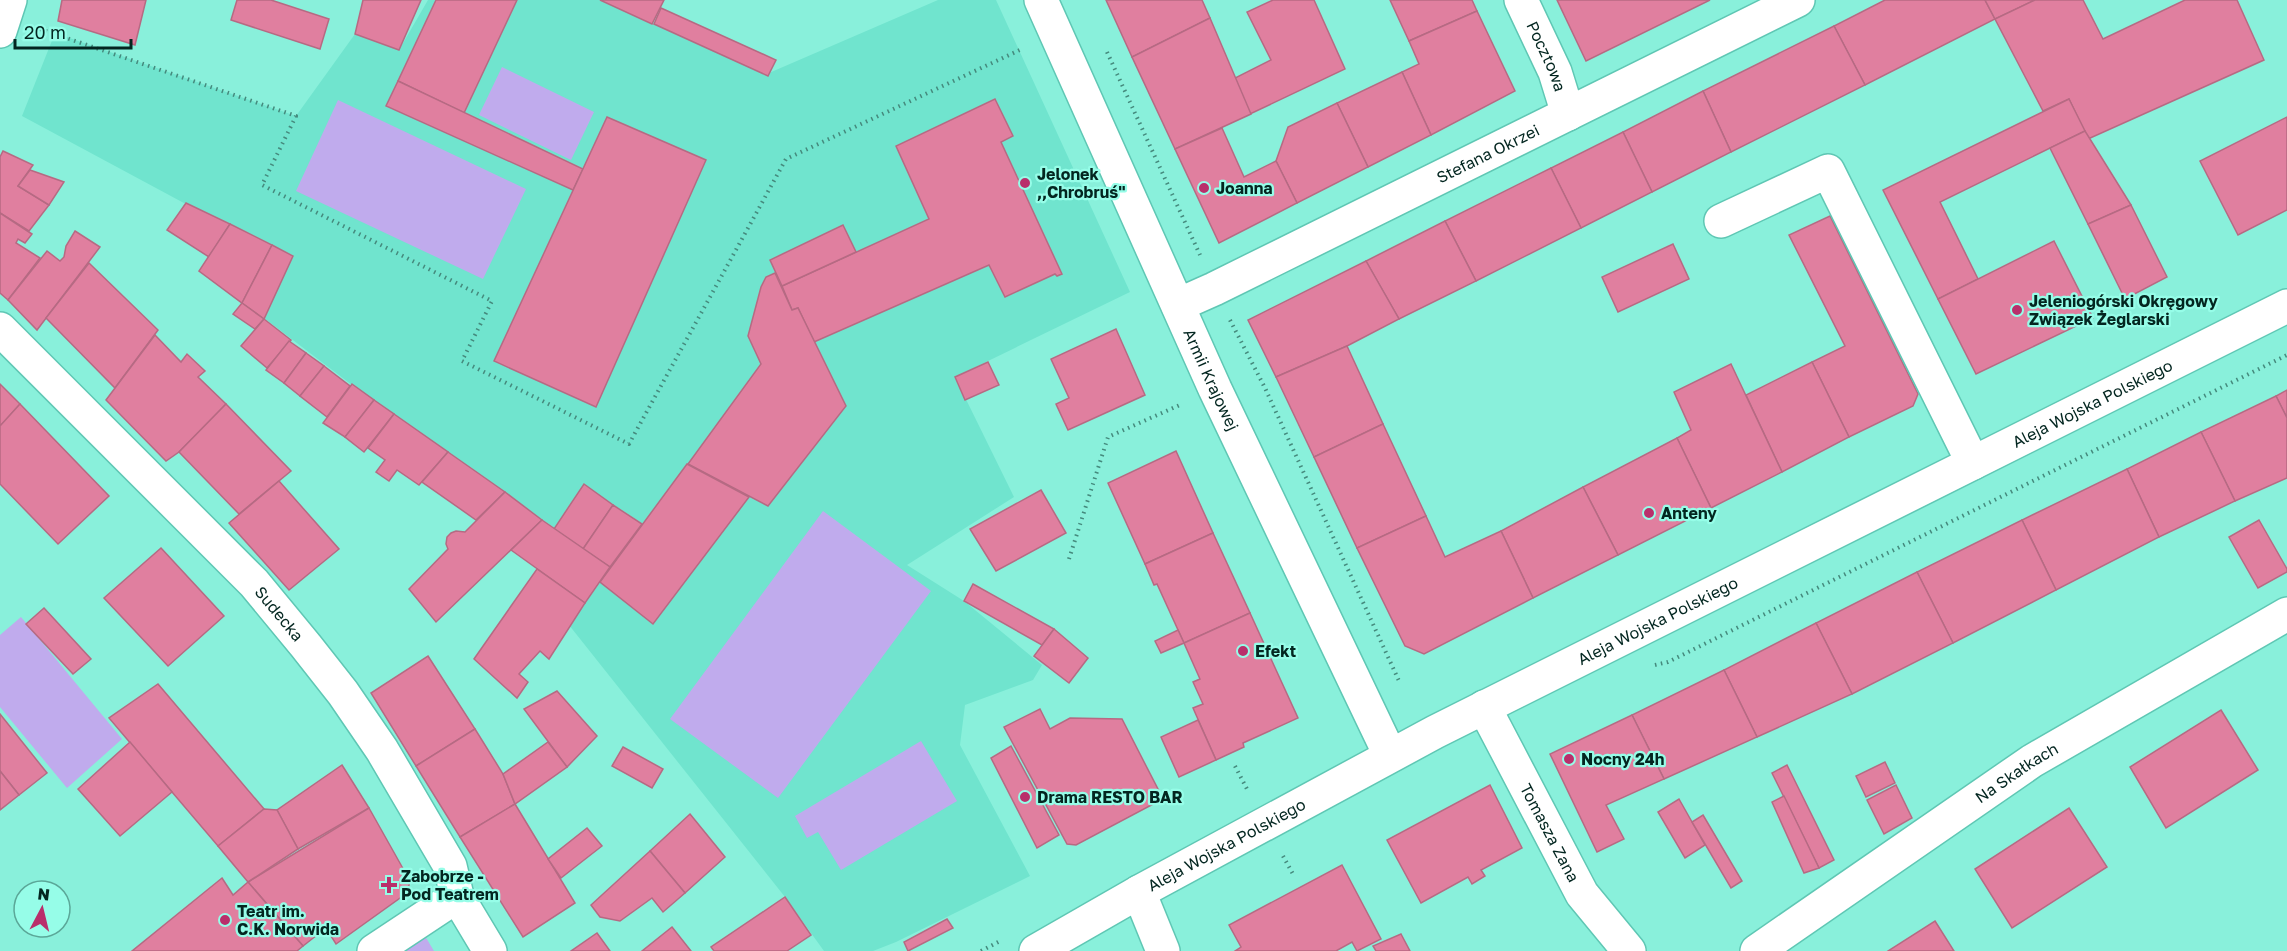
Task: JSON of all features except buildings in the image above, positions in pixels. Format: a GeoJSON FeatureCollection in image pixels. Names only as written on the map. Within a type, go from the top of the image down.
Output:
{"type":"FeatureCollection","features":[{"type":"Feature","properties":{"kind":"street","name":"Armii Krajowej"},"geometry":{"type":"LineString","coordinates":[[1041,0],[1215,389],[1390,755]]}},
{"type":"Feature","properties":{"kind":"street","name":"Pocztowa"},"geometry":{"type":"LineString","coordinates":[[1521,0],[1555,72],[1568,114]]}},
{"type":"Feature","properties":{"kind":"street","name":"Stefana Okrzei"},"geometry":{"type":"LineString","coordinates":[[1178,305],[1798,0]]}},
{"type":"Feature","properties":{"kind":"street"},"geometry":{"type":"LineString","coordinates":[[1721,221],[1828,171],[1973,463]]}},
{"type":"Feature","properties":{"kind":"street","name":"Aleja Wojska Polskiego"},"geometry":{"type":"LineString","coordinates":[[1036,951],[1390,755],[2287,306]]}},
{"type":"Feature","properties":{"kind":"street","name":"Sudecka"},"geometry":{"type":"LineString","coordinates":[[0,329],[254,583],[306,646],[343,693],[382,750],[450,866],[457,896],[490,951]]}},
{"type":"Feature","properties":{"kind":"street","name":"Na Skałkach"},"geometry":{"type":"LineString","coordinates":[[1757,951],[2032,761],[2287,614]]}},
{"type":"Feature","properties":{"kind":"street","name":"Tomasza Zana"},"geometry":{"type":"LineString","coordinates":[[1484,707],[1582,894],[1629,951]]}},
{"type":"Feature","properties":{"kind":"street"},"geometry":{"type":"LineString","coordinates":[[1139,892],[1164,951]]}},
{"type":"Feature","properties":{"kind":"street"},"geometry":{"type":"LineString","coordinates":[[374,951],[457,896]]}},
{"type":"Feature","properties":{"kind":"path"},"geometry":{"type":"LineString","coordinates":[[5,16],[296,116],[262,185],[492,301],[462,361],[629,444],[786,159],[1056,32]]}},
{"type":"Feature","properties":{"kind":"path"},"geometry":{"type":"LineString","coordinates":[[1104,44],[1201,259]]}},
{"type":"Feature","properties":{"kind":"path"},"geometry":{"type":"LineString","coordinates":[[1225,310],[1265,388],[1399,681]]}},
{"type":"Feature","properties":{"kind":"path"},"geometry":{"type":"LineString","coordinates":[[1069,560],[1108,437],[1215,389]]}},
{"type":"Feature","properties":{"kind":"path"},"geometry":{"type":"LineString","coordinates":[[1235,766],[1251,797]]}},
{"type":"Feature","properties":{"kind":"path"},"geometry":{"type":"LineString","coordinates":[[1279,847],[1294,876]]}},
{"type":"Feature","properties":{"kind":"shaded area"},"geometry":{"type":"Polygon","coordinates":[[[428,0],[600,0],[769,73],[938,0],[996,0],[1130,292],[955,377],[1014,497],[907,565],[964,601],[1042,665],[1033,680],[965,705],[960,745],[1030,876],[873,951],[824,951],[785,897],[569,625],[643,524],[584,485],[555,528],[390,414],[264,318],[290,256],[182,202],[22,116],[55,33],[296,116],[355,34],[399,50],[428,0]]]}},
{"type":"Feature","properties":{"kind":"shaded area"},"geometry":{"type":"Polygon","coordinates":[[[502,67],[594,112],[571,160],[479,115],[502,67]]]}},
{"type":"Feature","properties":{"kind":"shaded area"},"geometry":{"type":"Polygon","coordinates":[[[338,100],[526,189],[483,279],[296,191],[338,100]]]}},
{"type":"Feature","properties":{"kind":"shaded area"},"geometry":{"type":"Polygon","coordinates":[[[823,511],[931,591],[778,798],[670,719],[823,511]]]}},
{"type":"Feature","properties":{"kind":"shaded area"},"geometry":{"type":"Polygon","coordinates":[[[21,617],[122,739],[67,788],[0,707],[0,635],[21,617]]]}},
{"type":"Feature","properties":{"kind":"shaded area"},"geometry":{"type":"Polygon","coordinates":[[[921,741],[957,801],[841,870],[818,832],[807,838],[795,816],[921,741]]]}},
{"type":"Feature","properties":{"kind":"shaded area"},"geometry":{"type":"Polygon","coordinates":[[[422,931],[434,951],[395,951],[422,931]]]}},
{"type":"Feature","properties":{"kind":"place","name":"Jelonek ,,Chrobruś\""},"geometry":{"type":"Point","coordinates":[1025,183]}},
{"type":"Feature","properties":{"kind":"place","name":"Joanna"},"geometry":{"type":"Point","coordinates":[1204,188]}},
{"type":"Feature","properties":{"kind":"place","name":"Jeleniogórski Okręgowy Związek Żeglarski"},"geometry":{"type":"Point","coordinates":[2017,310]}},
{"type":"Feature","properties":{"kind":"place","name":"Anteny"},"geometry":{"type":"Point","coordinates":[1649,513]}},
{"type":"Feature","properties":{"kind":"place","name":"Efekt"},"geometry":{"type":"Point","coordinates":[1243,651]}},
{"type":"Feature","properties":{"kind":"place","name":"Nocny 24h"},"geometry":{"type":"Point","coordinates":[1569,759]}},
{"type":"Feature","properties":{"kind":"place","name":"Drama RESTO BAR"},"geometry":{"type":"Point","coordinates":[1025,797]}},
{"type":"Feature","properties":{"kind":"place","name":"Zabobrze - Pod Teatrem"},"geometry":{"type":"Point","coordinates":[389,885]}},
{"type":"Feature","properties":{"kind":"place","name":"Teatr im. C.K. Norwida"},"geometry":{"type":"Point","coordinates":[225,920]}}]}
